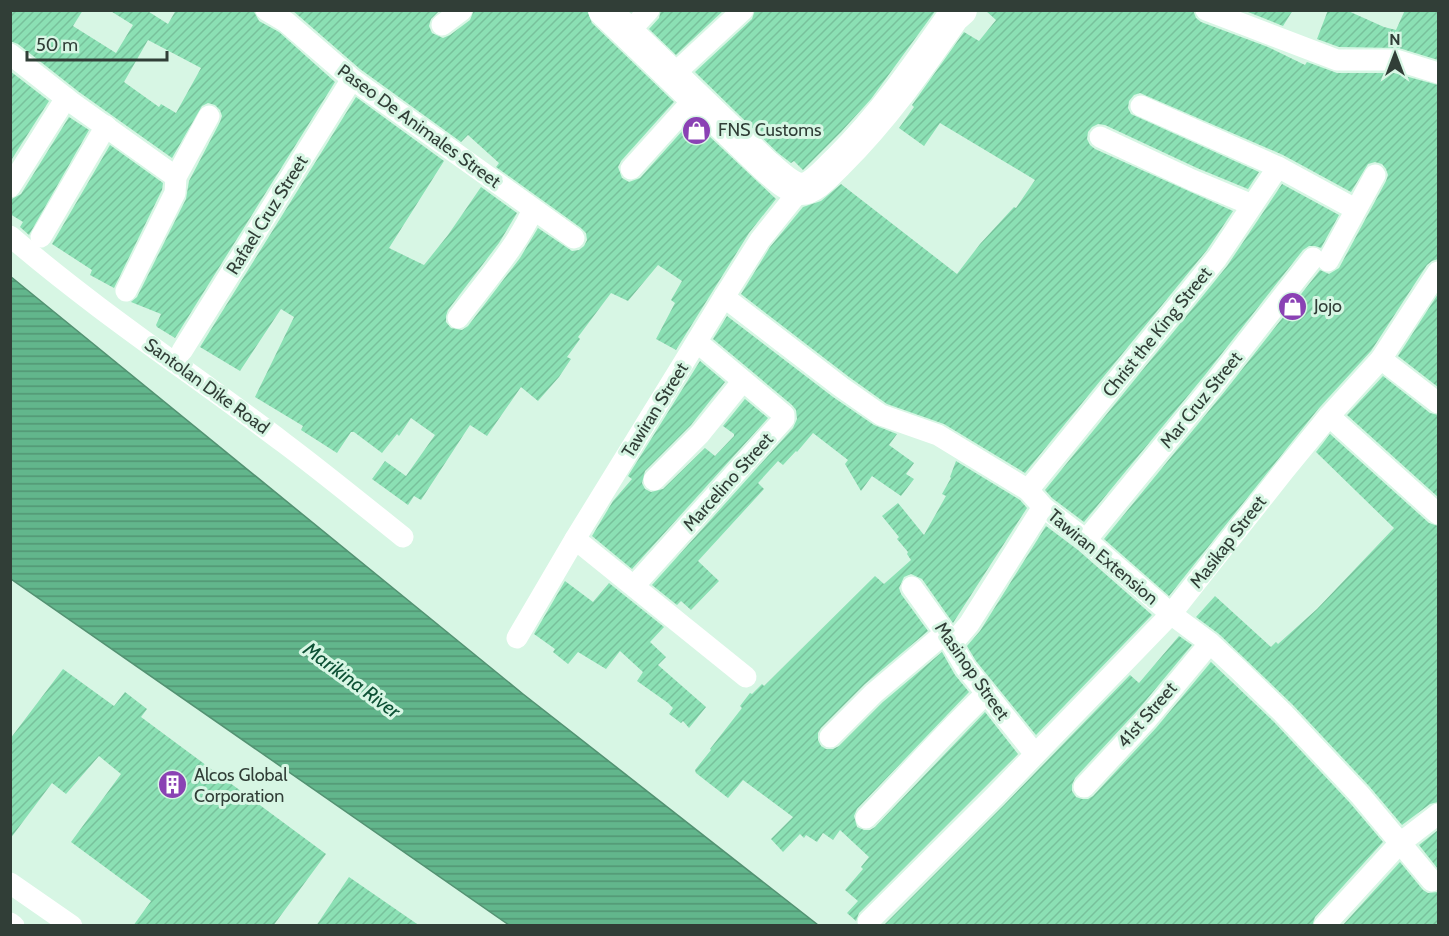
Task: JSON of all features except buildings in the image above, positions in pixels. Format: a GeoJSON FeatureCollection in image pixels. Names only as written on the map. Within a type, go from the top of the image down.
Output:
{"type":"FeatureCollection","features":[{"type":"Feature","properties":{"kind":"street","name":"Paseo De Animales Street"},"geometry":{"type":"LineString","coordinates":[[266,10],[286,22],[352,79],[574,238]]}},
{"type":"Feature","properties":{"kind":"street"},"geometry":{"type":"LineString","coordinates":[[442,25],[462,10]]}},
{"type":"Feature","properties":{"kind":"street"},"geometry":{"type":"LineString","coordinates":[[604,10],[766,166],[791,185],[801,189],[811,186],[829,171],[872,127],[960,10]]}},
{"type":"Feature","properties":{"kind":"street"},"geometry":{"type":"LineString","coordinates":[[628,33],[649,10]]}},
{"type":"Feature","properties":{"kind":"street"},"geometry":{"type":"LineString","coordinates":[[673,75],[743,10]]}},
{"type":"Feature","properties":{"kind":"street"},"geometry":{"type":"LineString","coordinates":[[1206,10],[1337,60],[1396,60],[1438,73]]}},
{"type":"Feature","properties":{"kind":"street"},"geometry":{"type":"LineString","coordinates":[[10,54],[66,98],[176,177]]}},
{"type":"Feature","properties":{"kind":"street","name":"Rafael Cruz Street"},"geometry":{"type":"LineString","coordinates":[[182,351],[352,79]]}},
{"type":"Feature","properties":{"kind":"street"},"geometry":{"type":"LineString","coordinates":[[10,187],[66,98]]}},
{"type":"Feature","properties":{"kind":"street"},"geometry":{"type":"LineString","coordinates":[[631,169],[695,98]]}},
{"type":"Feature","properties":{"kind":"street"},"geometry":{"type":"LineString","coordinates":[[1141,106],[1278,167],[1355,209]]}},
{"type":"Feature","properties":{"kind":"street"},"geometry":{"type":"LineString","coordinates":[[126,291],[175,193],[176,177],[209,116]]}},
{"type":"Feature","properties":{"kind":"street"},"geometry":{"type":"LineString","coordinates":[[41,237],[106,126]]}},
{"type":"Feature","properties":{"kind":"street"},"geometry":{"type":"LineString","coordinates":[[1100,137],[1252,205]]}},
{"type":"Feature","properties":{"kind":"street","name":"Christ the King Street"},"geometry":{"type":"LineString","coordinates":[[1028,490],[1217,258],[1278,167]]}},
{"type":"Feature","properties":{"kind":"street","name":"Mar Cruz Street"},"geometry":{"type":"LineString","coordinates":[[1086,540],[1215,383],[1321,260],[1375,175]]}},
{"type":"Feature","properties":{"kind":"street","name":"Tawiran Street"},"geometry":{"type":"LineString","coordinates":[[517,638],[575,539],[760,240],[801,189]]}},
{"type":"Feature","properties":{"kind":"street"},"geometry":{"type":"LineString","coordinates":[[458,318],[516,239],[529,220],[533,209]]}},
{"type":"Feature","properties":{"kind":"street","name":"Santolan Dike Road"},"geometry":{"type":"LineString","coordinates":[[10,236],[37,260],[284,443],[403,537]]}},
{"type":"Feature","properties":{"kind":"street","name":"Masikap Street"},"geometry":{"type":"LineString","coordinates":[[868,922],[995,796],[1171,614],[1329,416],[1381,359],[1438,272]]}},
{"type":"Feature","properties":{"kind":"street","name":"Tawiran Extension"},"geometry":{"type":"LineString","coordinates":[[724,297],[881,415],[938,435],[1028,490],[1044,507],[1086,540],[1171,614],[1210,643],[1283,713],[1360,795],[1399,844],[1432,880]]}},
{"type":"Feature","properties":{"kind":"street","name":"Marcelino Street"},"geometry":{"type":"LineString","coordinates":[[634,586],[784,419],[784,415],[697,342]]}},
{"type":"Feature","properties":{"kind":"street"},"geometry":{"type":"LineString","coordinates":[[1381,359],[1438,403]]}},
{"type":"Feature","properties":{"kind":"street"},"geometry":{"type":"LineString","coordinates":[[654,480],[700,434],[742,382]]}},
{"type":"Feature","properties":{"kind":"street"},"geometry":{"type":"LineString","coordinates":[[1329,416],[1438,514]]}},
{"type":"Feature","properties":{"kind":"street"},"geometry":{"type":"LineString","coordinates":[[830,737],[874,693],[969,624],[1044,507]]}},
{"type":"Feature","properties":{"kind":"street"},"geometry":{"type":"LineString","coordinates":[[575,539],[746,677]]}},
{"type":"Feature","properties":{"kind":"street","name":"Masinop Street"},"geometry":{"type":"LineString","coordinates":[[912,587],[966,668],[1035,754]]}},
{"type":"Feature","properties":{"kind":"street","name":"41st Street"},"geometry":{"type":"LineString","coordinates":[[1083,787],[1147,719],[1210,643]]}},
{"type":"Feature","properties":{"kind":"street"},"geometry":{"type":"LineString","coordinates":[[866,818],[954,724],[986,694]]}},
{"type":"Feature","properties":{"kind":"street"},"geometry":{"type":"LineString","coordinates":[[1324,926],[1399,844],[1438,814]]}},
{"type":"Feature","properties":{"kind":"street"},"geometry":{"type":"LineString","coordinates":[[10,883],[66,924]]}},
{"type":"Feature","properties":{"kind":"street"},"geometry":{"type":"LineString","coordinates":[[10,922],[14,926]]}},
{"type":"Feature","properties":{"kind":"water","name":"Marikina River"},"geometry":{"type":"Polygon","coordinates":[[[10,276],[523,694],[818,925],[509,925],[11,579],[10,276]]]}},
{"type":"Feature","properties":{"kind":"place","name":"FNS Customs"},"geometry":{"type":"Point","coordinates":[697,130]}},
{"type":"Feature","properties":{"kind":"place","name":"Jojo"},"geometry":{"type":"Point","coordinates":[1293,306]}},
{"type":"Feature","properties":{"kind":"place","name":"Alcos Global Corporation"},"geometry":{"type":"Point","coordinates":[173,785]}}]}
